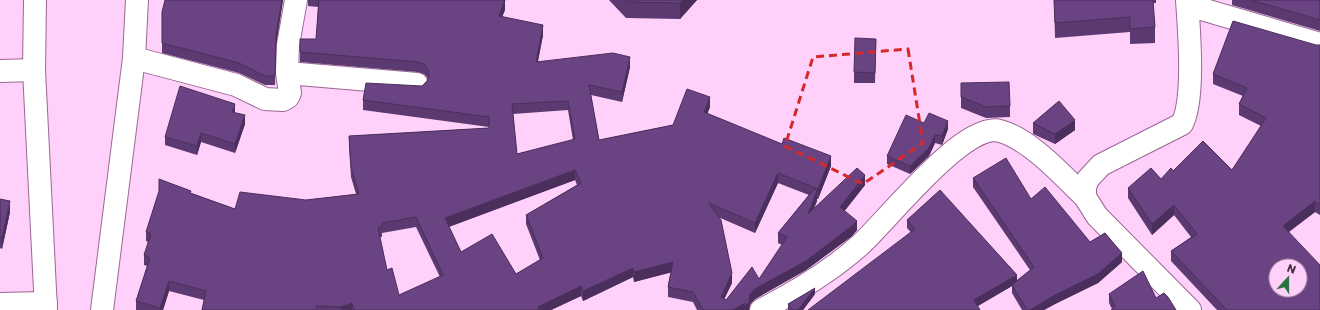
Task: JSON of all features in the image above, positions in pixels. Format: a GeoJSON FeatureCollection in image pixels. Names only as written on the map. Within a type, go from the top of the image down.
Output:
{"type":"FeatureCollection","features":[{"type":"Feature","properties":{"kind":"street"},"geometry":{"type":"LineString","coordinates":[[0,304],[46,306],[34,70],[35,0]]}},
{"type":"Feature","properties":{"kind":"street"},"geometry":{"type":"LineString","coordinates":[[102,310],[134,58],[137,0]]}},
{"type":"Feature","properties":{"kind":"street"},"geometry":{"type":"LineString","coordinates":[[134,58],[236,85],[265,99],[283,100],[288,97],[290,93],[287,73],[288,45],[296,0]]}},
{"type":"Feature","properties":{"kind":"street"},"geometry":{"type":"LineString","coordinates":[[1085,197],[1085,187],[1088,179],[1102,165],[1182,124],[1190,98],[1187,2],[1320,44]]}},
{"type":"Feature","properties":{"kind":"street"},"geometry":{"type":"LineString","coordinates":[[0,71],[34,70]]}},
{"type":"Feature","properties":{"kind":"street"},"geometry":{"type":"LineString","coordinates":[[287,73],[417,84]]}},
{"type":"Feature","properties":{"kind":"street"},"geometry":{"type":"LineString","coordinates":[[761,310],[794,292],[834,266],[860,245],[918,183],[969,138],[986,131],[998,130],[1014,138],[1043,157],[1085,197],[1097,216],[1190,310]]}},
{"type":"Feature","properties":{"kind":"highlighted area"},"geometry":{"type":"Polygon","coordinates":[[[908,49],[923,143],[863,184],[785,146],[813,57],[908,49]]]}},
{"type":"Feature","properties":{"kind":"building"},"geometry":{"type":"Polygon","coordinates":[[[165,0],[282,0],[276,35],[275,76],[265,76],[239,63],[162,43],[162,12],[165,0]]]}},
{"type":"Feature","properties":{"kind":"building"},"geometry":{"type":"Polygon","coordinates":[[[319,0],[505,0],[499,16],[543,25],[536,62],[613,53],[630,57],[622,92],[589,85],[599,140],[673,125],[687,89],[710,97],[704,112],[782,144],[784,138],[831,156],[818,189],[778,173],[755,223],[709,203],[721,220],[732,273],[721,297],[726,300],[752,267],[759,279],[787,237],[778,233],[814,189],[817,191],[808,214],[857,168],[865,175],[840,207],[857,221],[806,261],[755,289],[750,294],[749,303],[742,307],[745,303],[733,310],[703,310],[693,292],[668,287],[673,262],[634,272],[633,268],[583,291],[581,286],[538,307],[539,309],[537,310],[354,310],[352,303],[341,307],[316,306],[317,310],[202,310],[206,291],[169,281],[160,308],[136,301],[150,258],[144,255],[151,234],[146,232],[159,191],[159,179],[191,191],[190,193],[235,209],[240,192],[306,200],[359,194],[351,167],[349,136],[489,128],[489,117],[363,100],[366,83],[422,86],[427,81],[429,75],[428,69],[424,64],[418,62],[300,52],[300,39],[316,39],[319,0]],[[568,101],[512,104],[517,154],[575,139],[568,101]],[[575,170],[445,218],[461,252],[492,234],[516,274],[543,258],[526,215],[581,183],[575,170]],[[416,217],[382,223],[382,227],[378,228],[387,270],[392,268],[399,295],[443,275],[416,217]]]}},
{"type":"Feature","properties":{"kind":"building"},"geometry":{"type":"Polygon","coordinates":[[[624,0],[683,0],[680,3],[626,2],[624,0]]]}},
{"type":"Feature","properties":{"kind":"building"},"geometry":{"type":"Polygon","coordinates":[[[1054,0],[1153,0],[1155,27],[1130,29],[1130,17],[1055,23],[1054,0]]]}},
{"type":"Feature","properties":{"kind":"building"},"geometry":{"type":"Polygon","coordinates":[[[1251,0],[1320,0],[1320,20],[1251,0]]]}},
{"type":"Feature","properties":{"kind":"building"},"geometry":{"type":"Polygon","coordinates":[[[1233,21],[1320,45],[1320,205],[1315,201],[1283,226],[1320,265],[1320,310],[1227,310],[1171,251],[1197,234],[1174,205],[1152,224],[1128,188],[1151,168],[1161,179],[1171,168],[1173,171],[1203,141],[1232,170],[1266,118],[1239,104],[1247,88],[1213,74],[1233,21]]]}},
{"type":"Feature","properties":{"kind":"building"},"geometry":{"type":"Polygon","coordinates":[[[855,38],[876,39],[875,73],[854,72],[855,38]]]}},
{"type":"Feature","properties":{"kind":"building"},"geometry":{"type":"Polygon","coordinates":[[[1009,82],[1010,106],[986,107],[961,97],[961,83],[1009,82]]]}},
{"type":"Feature","properties":{"kind":"building"},"geometry":{"type":"Polygon","coordinates":[[[180,86],[235,104],[232,112],[245,115],[235,144],[201,133],[197,146],[165,137],[180,86]]]}},
{"type":"Feature","properties":{"kind":"building"},"geometry":{"type":"Polygon","coordinates":[[[1059,101],[1075,120],[1055,134],[1033,123],[1059,101]]]}},
{"type":"Feature","properties":{"kind":"building"},"geometry":{"type":"Polygon","coordinates":[[[929,113],[948,121],[942,136],[935,135],[929,148],[910,166],[887,156],[906,115],[924,123],[929,113]]]}},
{"type":"Feature","properties":{"kind":"building"},"geometry":{"type":"Polygon","coordinates":[[[1006,158],[1031,199],[1045,187],[1090,242],[1105,233],[1122,253],[1098,274],[1055,295],[1030,310],[1027,310],[1012,285],[1034,267],[973,178],[1006,158]]]}},
{"type":"Feature","properties":{"kind":"building"},"geometry":{"type":"Polygon","coordinates":[[[940,190],[1017,275],[974,300],[980,310],[808,310],[915,229],[907,220],[940,190]]]}},
{"type":"Feature","properties":{"kind":"building"},"geometry":{"type":"Polygon","coordinates":[[[0,199],[10,201],[2,238],[0,237],[0,199]]]}},
{"type":"Feature","properties":{"kind":"building"},"geometry":{"type":"Polygon","coordinates":[[[1143,271],[1156,298],[1164,293],[1176,310],[1111,310],[1115,307],[1109,294],[1143,271]]]}},
{"type":"Feature","properties":{"kind":"building"},"geometry":{"type":"Polygon","coordinates":[[[815,288],[798,310],[793,310],[788,304],[815,288]]]}}]}
